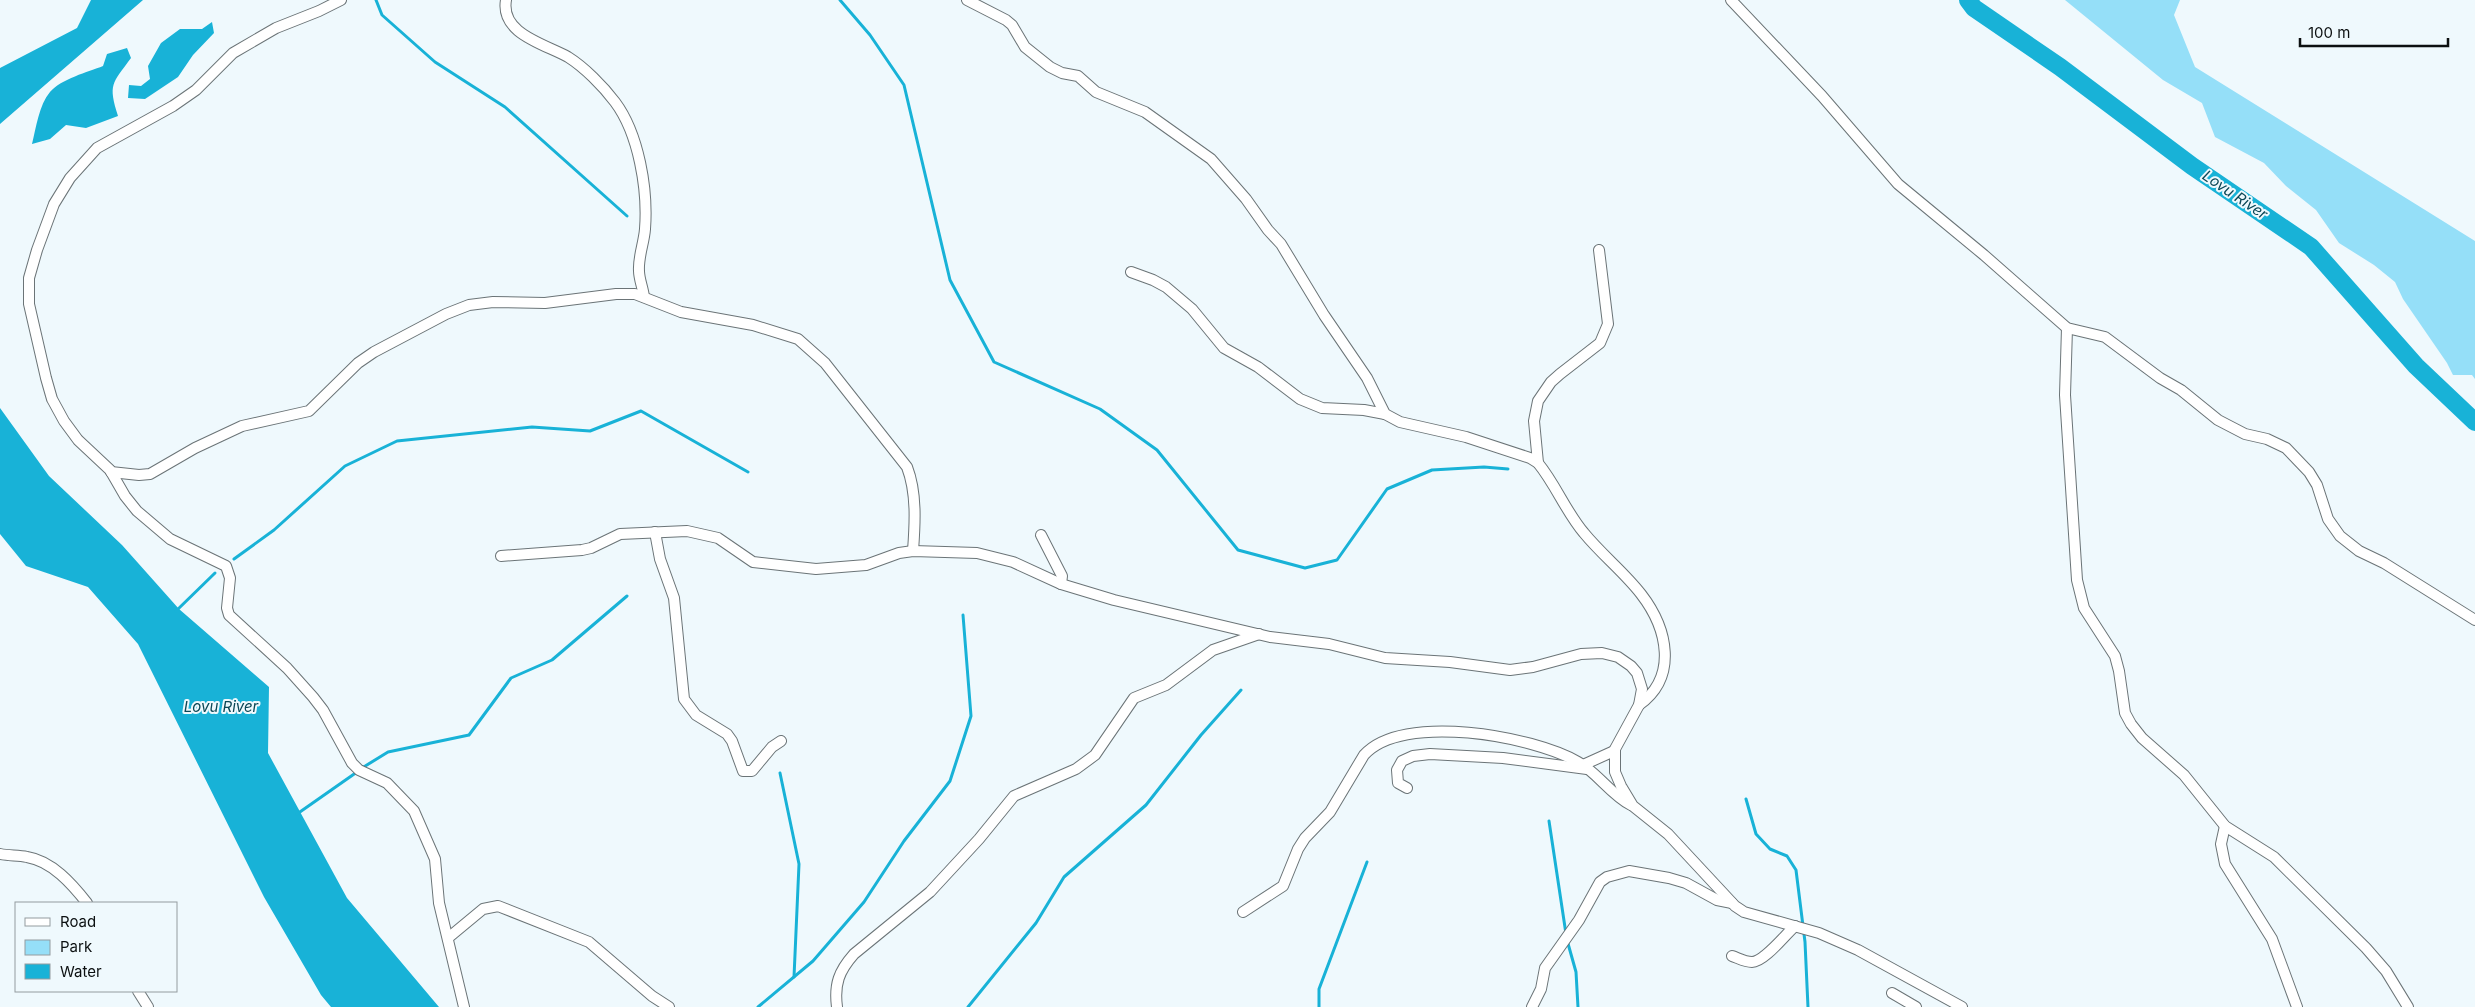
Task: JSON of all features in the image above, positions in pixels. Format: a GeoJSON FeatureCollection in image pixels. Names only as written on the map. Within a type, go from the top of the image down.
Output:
{"type":"FeatureCollection","features":[{"type":"Feature","properties":{"kind":"street"},"geometry":{"type":"LineString","coordinates":[[341,0],[276,28],[254,40],[223,60],[196,90],[172,106],[97,148],[70,178],[54,204],[29,278],[29,304],[52,399],[64,421],[78,440],[112,472],[124,496],[136,511],[154,527],[188,549],[212,557],[226,566],[230,578],[226,608],[229,615],[287,668],[313,697],[323,710],[352,764],[359,770],[387,783],[414,811],[435,858],[439,903],[464,1007]]}},
{"type":"Feature","properties":{"kind":"street"},"geometry":{"type":"LineString","coordinates":[[506,0],[506,16],[511,23],[530,39],[576,64],[614,101],[621,112],[639,159],[646,191],[645,226],[638,271],[644,297]]}},
{"type":"Feature","properties":{"kind":"street"},"geometry":{"type":"LineString","coordinates":[[967,0],[1006,20],[1012,25],[1025,47],[1050,67],[1062,73],[1078,76],[1096,92],[1145,112],[1211,159],[1246,199],[1268,230],[1281,244],[1324,315],[1366,378],[1385,414]]}},
{"type":"Feature","properties":{"kind":"street"},"geometry":{"type":"LineString","coordinates":[[1730,0],[1822,96],[1898,184],[1984,255],[2066,328],[2105,337],[2160,378],[2181,390],[2218,420],[2245,434],[2268,439],[2286,448],[2309,472],[2317,485],[2328,518],[2340,536],[2359,551],[2384,562],[2475,620]]}},
{"type":"Feature","properties":{"kind":"street"},"geometry":{"type":"LineString","coordinates":[[1538,463],[1534,421],[1538,401],[1560,374],[1600,343],[1608,324],[1599,250]]}},
{"type":"Feature","properties":{"kind":"street"},"geometry":{"type":"LineString","coordinates":[[1131,272],[1166,287],[1192,309],[1224,348],[1258,367],[1300,400],[1322,408],[1364,410],[1385,414],[1400,422],[1466,437],[1530,458],[1538,463],[1584,534],[1643,596],[1661,632],[1666,648],[1662,678],[1653,695],[1639,705]]}},
{"type":"Feature","properties":{"kind":"street"},"geometry":{"type":"LineString","coordinates":[[112,472],[139,475],[150,474],[195,448],[242,426],[310,410],[358,363],[374,352],[446,314],[469,305],[493,302],[545,303],[628,293],[644,297],[681,312],[753,325],[798,339],[811,350],[825,363],[907,467],[911,478],[913,497],[913,551]]}},
{"type":"Feature","properties":{"kind":"street"},"geometry":{"type":"LineString","coordinates":[[2066,328],[2065,395],[2077,580],[2084,608],[2115,656],[2125,713],[2142,738],[2184,774],[2225,826],[2274,857],[2366,948],[2386,971],[2408,1007]]}},
{"type":"Feature","properties":{"kind":"street"},"geometry":{"type":"LineString","coordinates":[[655,532],[660,559],[674,598],[682,689],[688,707],[705,722],[727,734],[732,740],[743,771],[752,771],[772,747],[781,741]]}},
{"type":"Feature","properties":{"kind":"street"},"geometry":{"type":"LineString","coordinates":[[501,556],[582,550],[591,548],[620,534],[655,532],[701,533],[718,538],[753,562],[816,569],[866,565],[899,553],[913,551],[977,553],[998,557],[1061,584],[1114,600],[1259,634],[1329,644],[1385,658],[1450,662],[1501,670],[1533,667],[1581,654],[1602,653],[1625,660],[1637,673],[1642,689],[1639,705],[1614,751],[1615,772],[1633,806]]}},
{"type":"Feature","properties":{"kind":"street"},"geometry":{"type":"LineString","coordinates":[[1041,535],[1062,576],[1061,584]]}},
{"type":"Feature","properties":{"kind":"street"},"geometry":{"type":"LineString","coordinates":[[837,1007],[836,985],[843,966],[861,948],[930,892],[979,839],[1014,796],[1062,776],[1094,755],[1134,698],[1166,685],[1213,650],[1259,634]]}},
{"type":"Feature","properties":{"kind":"street"},"geometry":{"type":"LineString","coordinates":[[1243,912],[1283,886],[1305,838],[1330,812],[1360,760],[1370,747],[1378,742],[1404,735],[1463,732],[1526,741],[1564,755],[1585,767],[1614,793],[1668,834],[1732,903],[1744,912],[1819,933],[1858,950],[1962,1007]]}},
{"type":"Feature","properties":{"kind":"street"},"geometry":{"type":"LineString","coordinates":[[1407,788],[1401,786],[1396,780],[1398,766],[1407,758],[1418,755],[1504,758],[1585,767],[1614,751]]}},
{"type":"Feature","properties":{"kind":"street"},"geometry":{"type":"LineString","coordinates":[[2225,826],[2221,844],[2225,864],[2272,939],[2297,1007]]}},
{"type":"Feature","properties":{"kind":"street"},"geometry":{"type":"LineString","coordinates":[[0,854],[27,856],[47,864],[68,881],[86,902]]}},
{"type":"Feature","properties":{"kind":"street"},"geometry":{"type":"LineString","coordinates":[[1532,1007],[1540,992],[1545,968],[1579,920],[1600,882],[1606,877],[1630,871],[1669,878],[1686,883],[1717,900],[1732,903]]}},
{"type":"Feature","properties":{"kind":"street"},"geometry":{"type":"LineString","coordinates":[[448,938],[483,909],[498,906],[589,942],[652,996],[670,1007]]}},
{"type":"Feature","properties":{"kind":"street"},"geometry":{"type":"LineString","coordinates":[[1732,956],[1749,961],[1758,960],[1766,955],[1795,926]]}},
{"type":"Feature","properties":{"kind":"street"},"geometry":{"type":"LineString","coordinates":[[139,992],[148,1007]]}},
{"type":"Feature","properties":{"kind":"street"},"geometry":{"type":"LineString","coordinates":[[1892,993],[1916,1007]]}},
{"type":"Feature","properties":{"kind":"green space"},"geometry":{"type":"Polygon","coordinates":[[[2065,0],[2180,0],[2174,15],[2195,67],[2475,241],[2475,379],[2472,375],[2453,375],[2447,363],[2403,299],[2395,282],[2374,265],[2339,243],[2316,210],[2286,186],[2264,163],[2215,137],[2202,103],[2163,80],[2065,0]]]}},
{"type":"Feature","properties":{"kind":"water"},"geometry":{"type":"Polygon","coordinates":[[[91,0],[143,0],[0,124],[0,68],[77,28],[91,0]]]}},
{"type":"Feature","properties":{"kind":"water"},"geometry":{"type":"Polygon","coordinates":[[[212,22],[214,33],[193,55],[178,77],[145,99],[128,98],[129,85],[141,86],[150,79],[148,66],[161,43],[180,29],[202,29],[212,22]]]}},
{"type":"Feature","properties":{"kind":"water"},"geometry":{"type":"Polygon","coordinates":[[[127,48],[131,58],[116,79],[113,90],[118,116],[86,128],[66,125],[50,139],[32,144],[41,110],[50,92],[61,83],[103,66],[107,54],[127,48]]]}},
{"type":"Feature","properties":{"kind":"water","name":"Lovu River"},"geometry":{"type":"Polygon","coordinates":[[[0,408],[49,476],[122,545],[179,609],[269,687],[268,753],[347,898],[439,1007],[331,1007],[321,995],[264,897],[138,644],[88,587],[26,566],[0,534],[0,408]]]}},
{"type":"Feature","properties":{"kind":"waterway"},"geometry":{"type":"LineString","coordinates":[[376,0],[382,15],[435,62],[505,107],[627,216]]}},
{"type":"Feature","properties":{"kind":"waterway"},"geometry":{"type":"LineString","coordinates":[[840,0],[870,35],[904,85],[950,280],[994,362],[1100,409],[1157,450],[1238,550],[1305,568],[1337,560],[1387,489],[1432,470],[1484,467],[1508,469]]}},
{"type":"Feature","properties":{"kind":"waterway","name":"Lovu River"},"geometry":{"type":"LineString","coordinates":[[1968,0],[1974,8],[2060,67],[2192,166],[2311,247],[2416,366],[2475,422]]}},
{"type":"Feature","properties":{"kind":"waterway"},"geometry":{"type":"LineString","coordinates":[[234,559],[274,530],[345,466],[397,441],[532,427],[590,431],[641,411],[748,472]]}},
{"type":"Feature","properties":{"kind":"waterway"},"geometry":{"type":"LineString","coordinates":[[176,611],[215,573]]}},
{"type":"Feature","properties":{"kind":"waterway"},"geometry":{"type":"LineString","coordinates":[[362,768],[388,752],[469,735],[511,678],[552,660],[627,596]]}},
{"type":"Feature","properties":{"kind":"waterway"},"geometry":{"type":"LineString","coordinates":[[758,1007],[813,961],[864,902],[904,841],[950,781],[971,716],[963,615]]}},
{"type":"Feature","properties":{"kind":"waterway"},"geometry":{"type":"LineString","coordinates":[[968,1007],[1036,923],[1064,877],[1146,805],[1201,735],[1241,690]]}},
{"type":"Feature","properties":{"kind":"waterway"},"geometry":{"type":"LineString","coordinates":[[297,814],[357,772]]}},
{"type":"Feature","properties":{"kind":"waterway"},"geometry":{"type":"LineString","coordinates":[[780,773],[799,864],[794,977]]}},
{"type":"Feature","properties":{"kind":"waterway"},"geometry":{"type":"LineString","coordinates":[[1746,799],[1756,834],[1770,849],[1787,856],[1796,870],[1805,942],[1808,1007]]}},
{"type":"Feature","properties":{"kind":"waterway"},"geometry":{"type":"LineString","coordinates":[[1549,821],[1566,934]]}},
{"type":"Feature","properties":{"kind":"waterway"},"geometry":{"type":"LineString","coordinates":[[1319,1007],[1319,989],[1367,862]]}},
{"type":"Feature","properties":{"kind":"waterway"},"geometry":{"type":"LineString","coordinates":[[1567,940],[1576,972],[1578,1007]]}}]}
